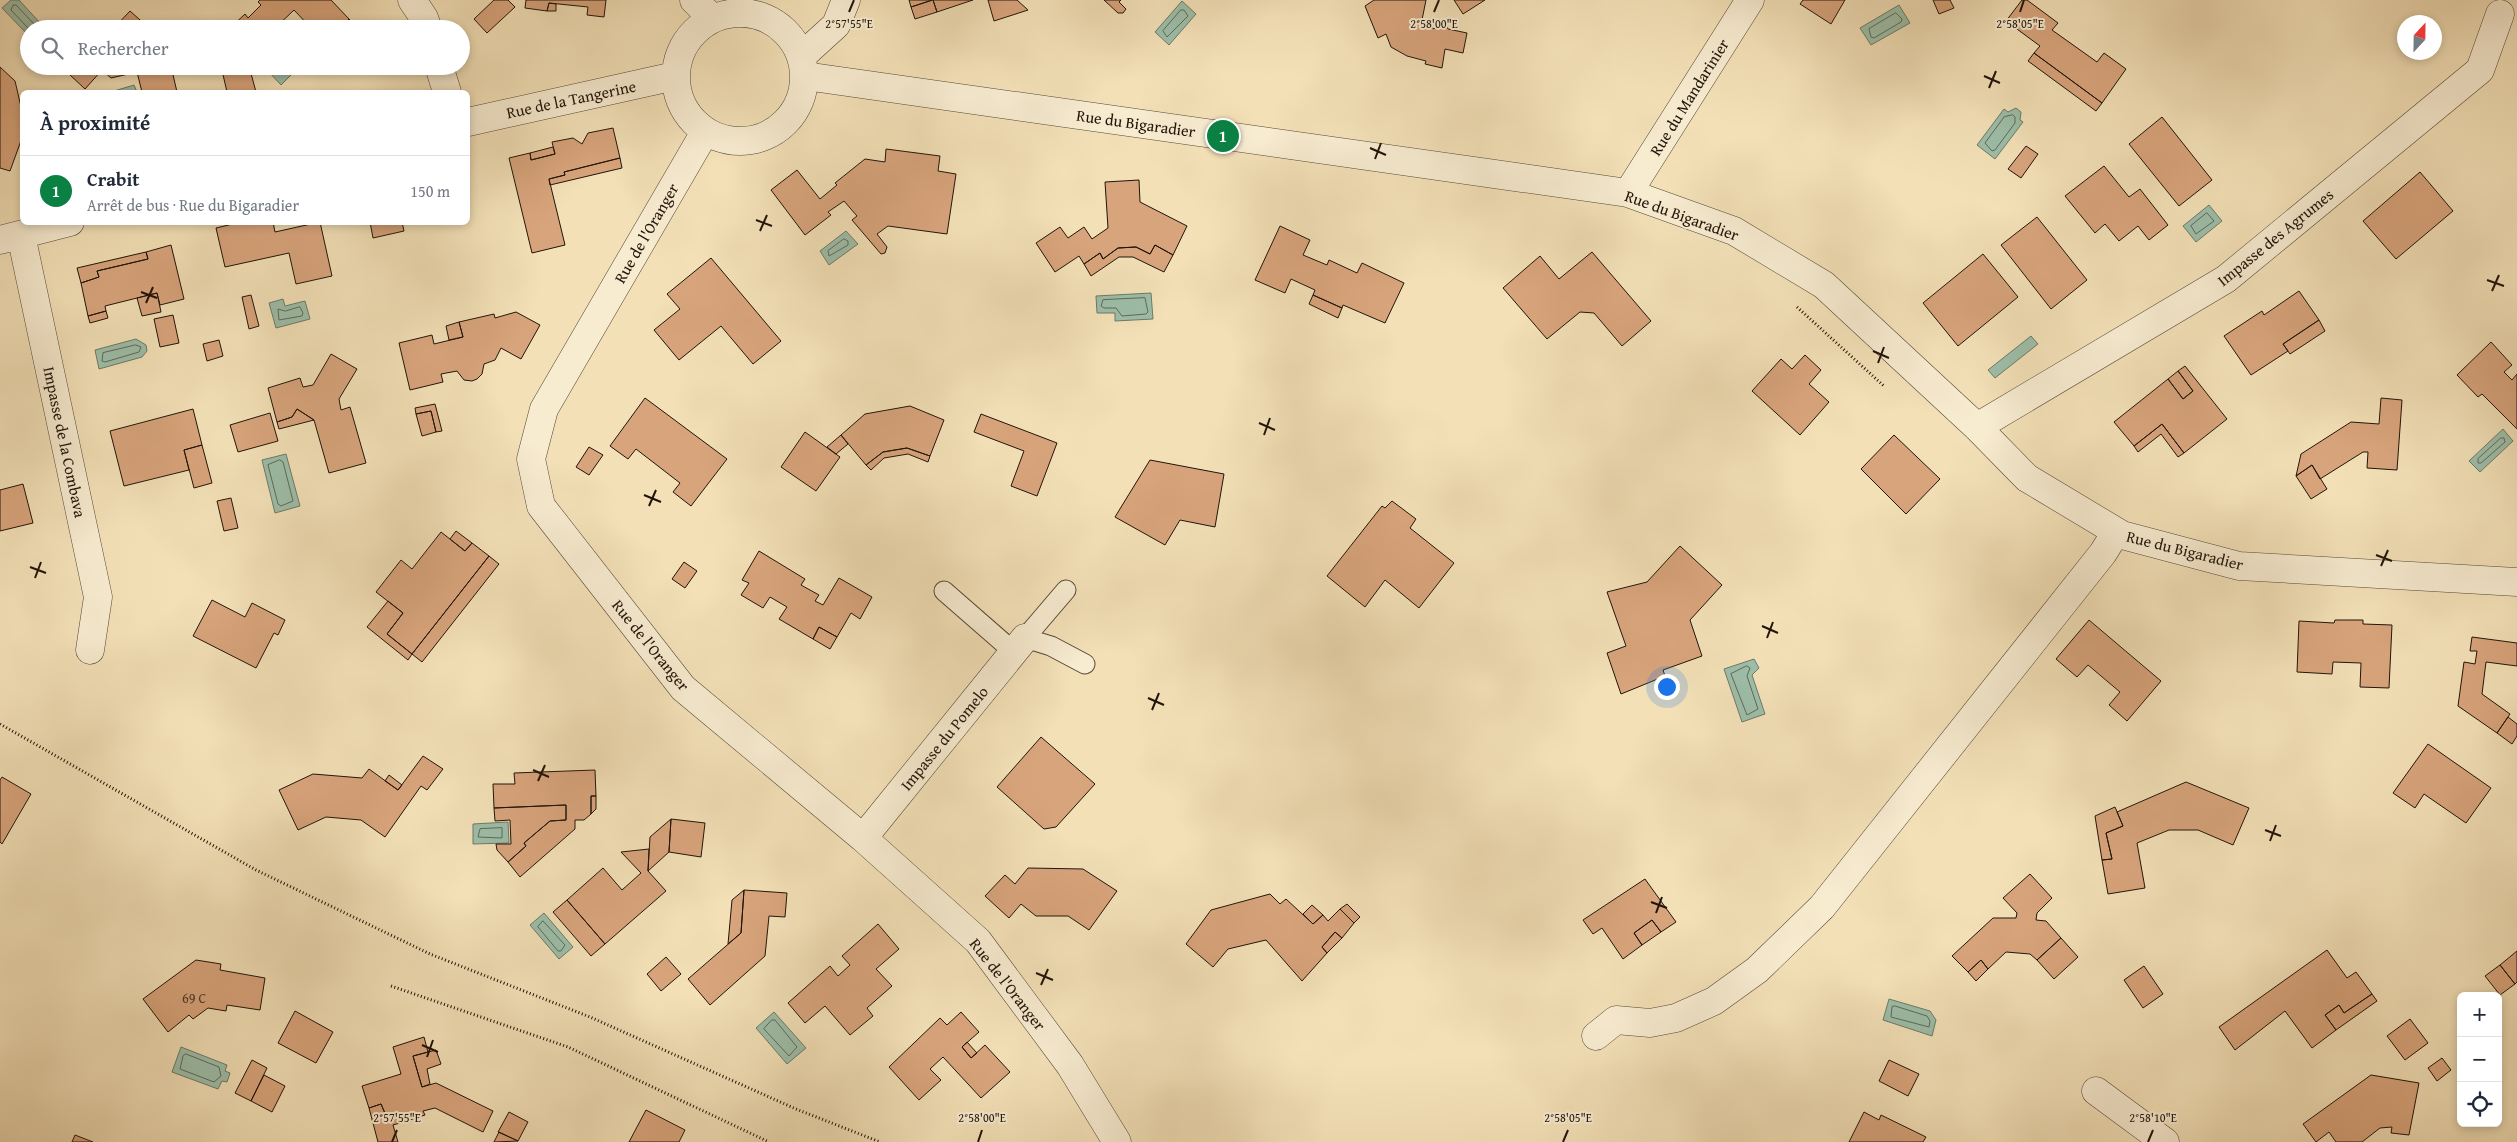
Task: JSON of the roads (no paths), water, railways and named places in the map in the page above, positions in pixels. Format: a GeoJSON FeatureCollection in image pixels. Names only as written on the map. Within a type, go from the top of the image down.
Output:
{"type":"FeatureCollection","features":[{"type":"Feature","properties":{"kind":"street"},"geometry":{"type":"LineString","coordinates":[[412,0],[425,20]]}},
{"type":"Feature","properties":{"kind":"street"},"geometry":{"type":"LineString","coordinates":[[803,66],[836,24],[846,0]]}},
{"type":"Feature","properties":{"kind":"street","name":"Rue du Mandarinier"},"geometry":{"type":"LineString","coordinates":[[1628,193],[1750,0]]}},
{"type":"Feature","properties":{"kind":"street"},"geometry":{"type":"LineString","coordinates":[[754,6],[789,34],[803,66],[799,104],[787,122],[769,135],[748,141],[726,140],[705,132],[689,117],[678,98],[675,76],[679,52],[693,32],[703,9],[754,6]]}},
{"type":"Feature","properties":{"kind":"street","name":"Impasse des Agrumes"},"geometry":{"type":"LineString","coordinates":[[1977,427],[2226,279],[2480,70],[2500,14]]}},
{"type":"Feature","properties":{"kind":"street","name":"Rue du Bigaradier"},"geometry":{"type":"LineString","coordinates":[[803,66],[1628,193],[1734,231],[1824,285],[1977,427],[2027,478],[2122,535],[2239,566],[2517,582]]}},
{"type":"Feature","properties":{"kind":"street"},"geometry":{"type":"LineString","coordinates":[[442,75],[446,90]]}},
{"type":"Feature","properties":{"kind":"street","name":"Rue de la Tangerine"},"geometry":{"type":"LineString","coordinates":[[470,122],[675,76]]}},
{"type":"Feature","properties":{"kind":"street","name":"Rue de l'Oranger"},"geometry":{"type":"LineString","coordinates":[[705,132],[544,409],[531,459],[541,506],[683,688],[864,838],[978,941],[1070,1065],[1117,1142]]}},
{"type":"Feature","properties":{"kind":"street"},"geometry":{"type":"LineString","coordinates":[[10,237],[58,225]]}},
{"type":"Feature","properties":{"kind":"street","name":"Impasse de la Combava"},"geometry":{"type":"LineString","coordinates":[[10,237],[98,596],[90,650]]}},
{"type":"Feature","properties":{"kind":"street"},"geometry":{"type":"LineString","coordinates":[[1596,1036],[1616,1020],[1659,1022],[1676,1018],[1714,1001],[1757,970],[1822,907],[2103,553],[2116,532]]}},
{"type":"Feature","properties":{"kind":"street","name":"Impasse du Pomelo"},"geometry":{"type":"LineString","coordinates":[[864,838],[1020,645]]}},
{"type":"Feature","properties":{"kind":"street"},"geometry":{"type":"LineString","coordinates":[[2096,1091],[2165,1142]]}},
{"type":"Feature","properties":{"kind":"lane"},"geometry":{"type":"LineString","coordinates":[[1020,645],[1066,590]]}},
{"type":"Feature","properties":{"kind":"lane"},"geometry":{"type":"LineString","coordinates":[[944,591],[1020,645],[1051,646],[1085,664]]}},
{"type":"Feature","properties":{"kind":"water"},"geometry":{"type":"Polygon","coordinates":[[[11,0],[19,0],[37,20],[20,20],[20,27],[2,8],[11,0]]]}},
{"type":"Feature","properties":{"kind":"water"},"geometry":{"type":"Polygon","coordinates":[[[1182,1],[1196,14],[1169,45],[1155,32],[1182,1]]]}},
{"type":"Feature","properties":{"kind":"water"},"geometry":{"type":"Polygon","coordinates":[[[1899,5],[1910,23],[1871,45],[1860,28],[1899,5]]]}},
{"type":"Feature","properties":{"kind":"water"},"geometry":{"type":"Polygon","coordinates":[[[272,75],[291,75],[281,85],[272,75]]]}},
{"type":"Feature","properties":{"kind":"water"},"geometry":{"type":"Polygon","coordinates":[[[134,85],[136,90],[117,90],[134,85]]]}},
{"type":"Feature","properties":{"kind":"water"},"geometry":{"type":"Polygon","coordinates":[[[2016,108],[2021,112],[2020,120],[2023,122],[1995,159],[1977,145],[2004,109],[2008,112],[2016,108]]]}},
{"type":"Feature","properties":{"kind":"water"},"geometry":{"type":"Polygon","coordinates":[[[2209,205],[2222,221],[2196,242],[2183,226],[2209,205]]]}},
{"type":"Feature","properties":{"kind":"water"},"geometry":{"type":"Polygon","coordinates":[[[846,231],[858,244],[829,265],[820,251],[846,231]]]}},
{"type":"Feature","properties":{"kind":"water"},"geometry":{"type":"Polygon","coordinates":[[[1151,293],[1153,319],[1115,321],[1115,313],[1097,313],[1096,296],[1151,293]]]}},
{"type":"Feature","properties":{"kind":"water"},"geometry":{"type":"Polygon","coordinates":[[[283,299],[285,306],[305,301],[310,319],[276,328],[269,303],[283,299]]]}},
{"type":"Feature","properties":{"kind":"water"},"geometry":{"type":"Polygon","coordinates":[[[2031,336],[2038,344],[1995,378],[1988,370],[2031,336]]]}},
{"type":"Feature","properties":{"kind":"water"},"geometry":{"type":"Polygon","coordinates":[[[136,339],[146,345],[147,351],[142,357],[99,369],[95,350],[136,339]]]}},
{"type":"Feature","properties":{"kind":"water"},"geometry":{"type":"Polygon","coordinates":[[[2503,429],[2513,441],[2480,472],[2469,461],[2503,429]]]}},
{"type":"Feature","properties":{"kind":"water"},"geometry":{"type":"Polygon","coordinates":[[[286,454],[300,506],[275,513],[262,460],[286,454]]]}},
{"type":"Feature","properties":{"kind":"water"},"geometry":{"type":"Polygon","coordinates":[[[1754,659],[1759,668],[1752,675],[1765,714],[1742,722],[1724,669],[1754,659]]]}},
{"type":"Feature","properties":{"kind":"water"},"geometry":{"type":"Polygon","coordinates":[[[508,822],[509,843],[473,844],[473,824],[508,822]]]}},
{"type":"Feature","properties":{"kind":"water"},"geometry":{"type":"Polygon","coordinates":[[[544,913],[573,947],[559,959],[530,925],[544,913]]]}},
{"type":"Feature","properties":{"kind":"water"},"geometry":{"type":"Polygon","coordinates":[[[1889,999],[1930,1011],[1936,1020],[1932,1036],[1883,1020],[1889,999]]]}},
{"type":"Feature","properties":{"kind":"water"},"geometry":{"type":"Polygon","coordinates":[[[774,1012],[806,1048],[787,1064],[756,1028],[774,1012]]]}},
{"type":"Feature","properties":{"kind":"water"},"geometry":{"type":"Polygon","coordinates":[[[181,1047],[227,1065],[225,1071],[230,1073],[227,1082],[222,1081],[218,1089],[172,1072],[181,1047]]]}},
{"type":"Feature","properties":{"kind":"place","name":"Crabit"},"geometry":{"type":"Point","coordinates":[1223,136]}}]}
